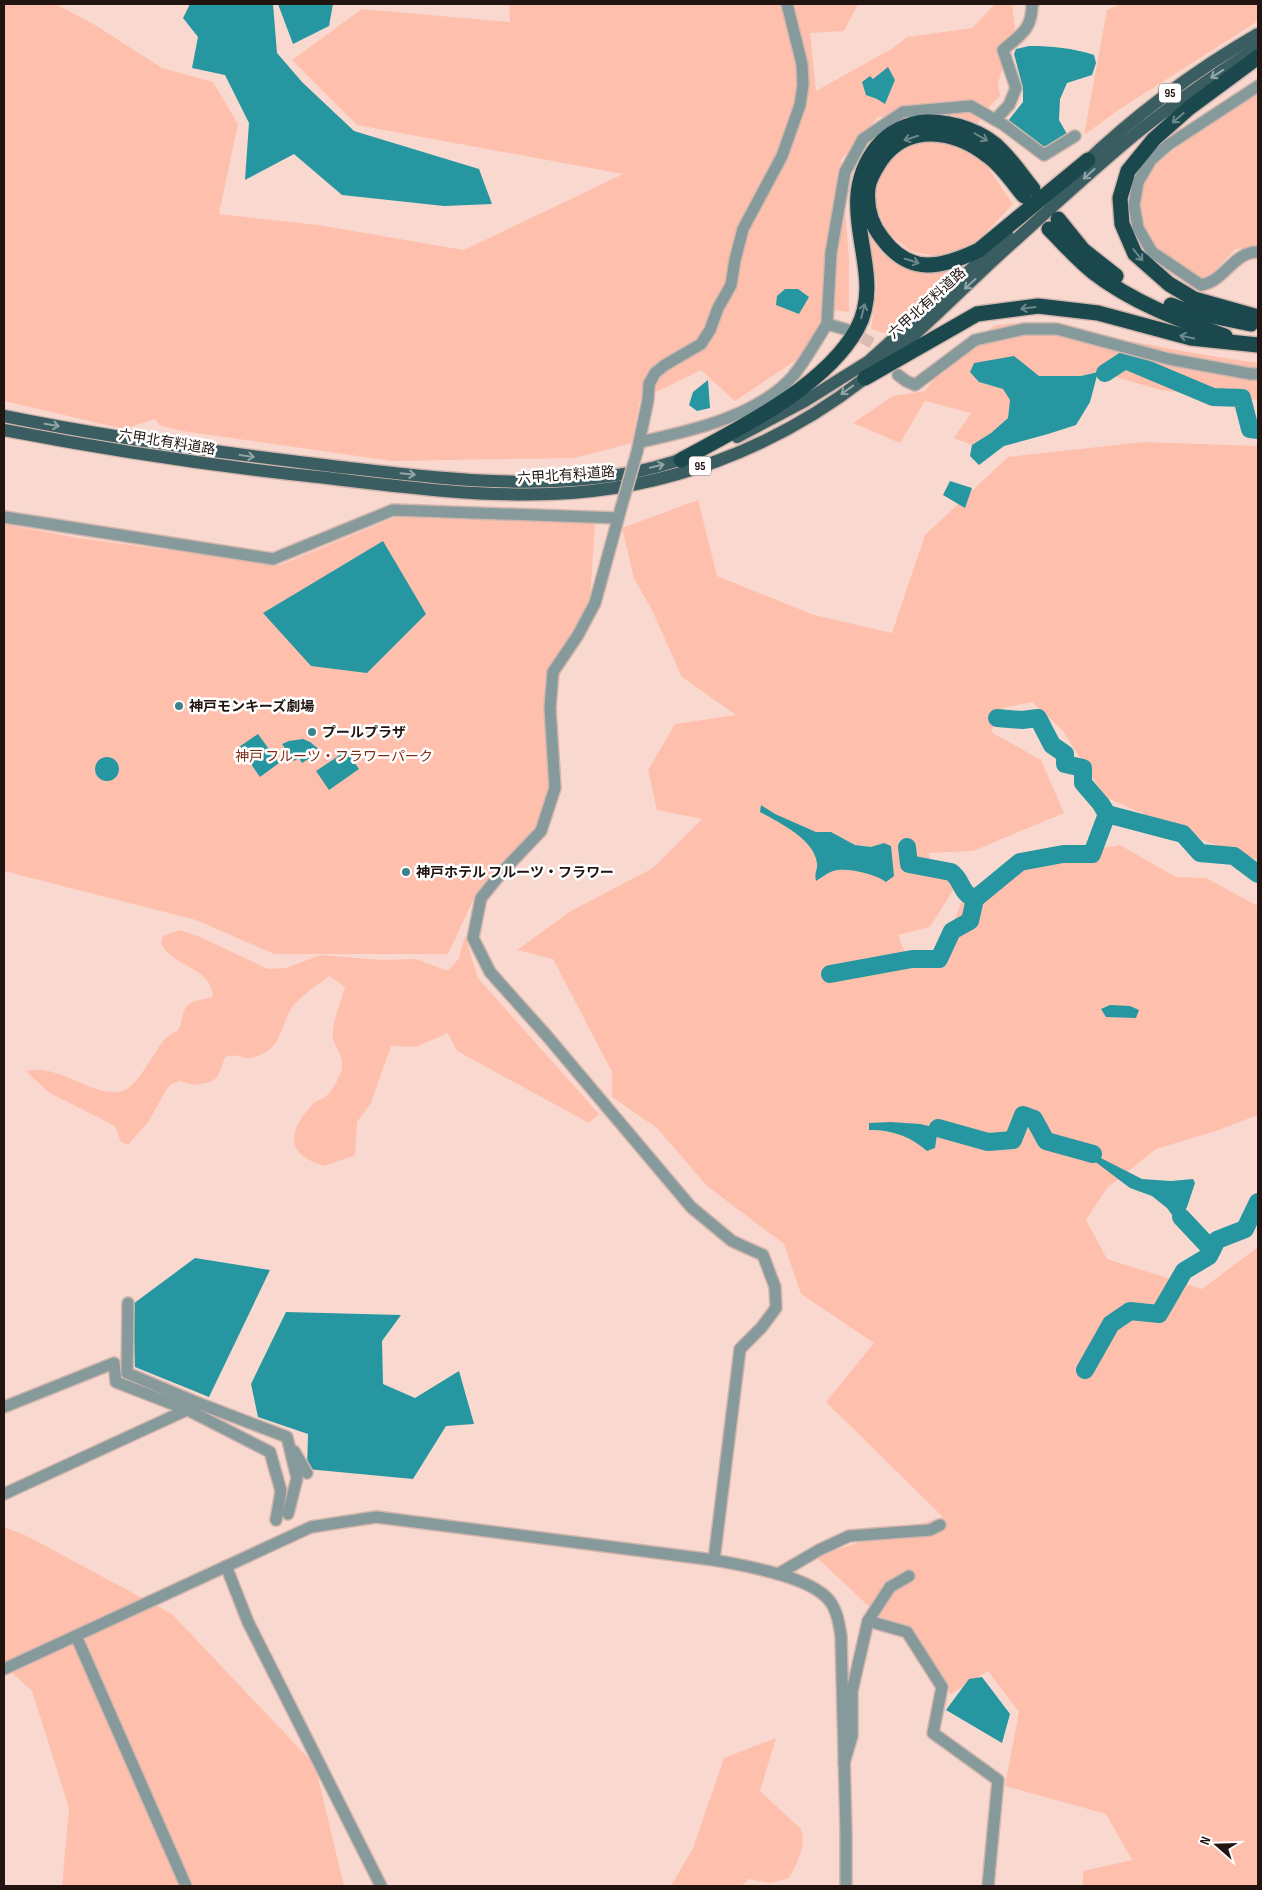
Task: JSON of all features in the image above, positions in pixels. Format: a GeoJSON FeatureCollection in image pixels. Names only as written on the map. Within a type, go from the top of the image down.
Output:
{"type":"FeatureCollection","features":[{"type":"Feature","properties":{"kind":"highway"},"geometry":{"type":"LineString","coordinates":[[1258,56],[1189,108],[1154,138],[1128,171],[1120,198],[1122,224],[1135,254],[1168,284],[1194,299],[1258,317]]}},
{"type":"Feature","properties":{"kind":"highway"},"geometry":{"type":"LineString","coordinates":[[680,460],[763,414],[811,382],[846,346],[858,328],[865,306],[866,280],[857,216],[858,185],[868,158],[882,141],[898,130],[917,123],[934,122],[955,126],[979,134],[1001,150],[1028,192],[990,157],[971,144],[953,137],[930,133],[897,143],[888,151],[875,169],[868,185],[869,216],[875,229],[892,252],[908,261],[924,264],[942,264],[958,260],[979,250],[1088,160]]}},
{"type":"Feature","properties":{"kind":"highway"},"geometry":{"type":"LineString","coordinates":[[1256,345],[1195,326],[1144,304],[1093,272],[1054,224],[1122,281],[1144,294],[1187,311],[1246,324],[1258,324]]}},
{"type":"Feature","properties":{"kind":"highway"},"geometry":{"type":"LineString","coordinates":[[865,378],[977,314],[1038,306],[1098,313],[1191,338],[1256,345]]}},
{"type":"Feature","properties":{"kind":"main road","name":"六甲北有料道路"},"geometry":{"type":"LineString","coordinates":[[4,416],[173,446],[252,457],[435,477],[564,480],[609,477],[680,460],[720,445],[760,426],[869,361],[1002,241],[1116,134],[1205,65],[1258,34]]}},
{"type":"Feature","properties":{"kind":"main road","name":"六甲北有料道路"},"geometry":{"type":"LineString","coordinates":[[4,430],[251,470],[434,490],[505,494],[552,494],[608,489],[655,479],[724,460],[769,440],[815,414],[865,378],[975,280],[1007,248],[1091,172],[1204,82],[1258,47]]}},
{"type":"Feature","properties":{"kind":"street"},"geometry":{"type":"LineString","coordinates":[[714,1560],[740,1350],[761,1328],[776,1308],[776,1287],[763,1255],[732,1240],[691,1207],[560,1051],[490,972],[473,938],[481,898],[503,871],[541,831],[555,788],[550,708],[553,672],[578,635],[595,603],[639,447],[650,384],[655,372],[701,344],[710,330],[718,308],[731,286],[743,229],[782,156],[800,105],[803,85],[802,64],[787,4]]}},
{"type":"Feature","properties":{"kind":"street"},"geometry":{"type":"LineString","coordinates":[[995,120],[1009,105],[1016,88],[1003,50],[1026,30],[1032,19],[1033,4]]}},
{"type":"Feature","properties":{"kind":"street"},"geometry":{"type":"LineString","coordinates":[[1258,86],[1168,146],[1151,160],[1138,182],[1134,205],[1138,228],[1152,252],[1201,285],[1211,284],[1249,252],[1258,252]]}},
{"type":"Feature","properties":{"kind":"street"},"geometry":{"type":"LineString","coordinates":[[639,447],[721,420],[769,398],[794,375],[827,324],[831,253],[845,172],[863,139],[903,112],[971,106],[995,120],[1044,155],[1074,136]]}},
{"type":"Feature","properties":{"kind":"street"},"geometry":{"type":"LineString","coordinates":[[827,324],[848,330]]}},
{"type":"Feature","properties":{"kind":"street"},"geometry":{"type":"LineString","coordinates":[[898,375],[915,385],[975,340],[1024,329],[1057,330],[1169,359],[1258,374]]}},
{"type":"Feature","properties":{"kind":"street"},"geometry":{"type":"LineString","coordinates":[[4,517],[273,559],[393,510],[619,513]]}},
{"type":"Feature","properties":{"kind":"street"},"geometry":{"type":"LineString","coordinates":[[128,1303],[127,1373],[286,1437],[307,1473]]}},
{"type":"Feature","properties":{"kind":"street"},"geometry":{"type":"LineString","coordinates":[[4,1407],[114,1362],[116,1382],[188,1410],[270,1452],[281,1491],[276,1520]]}},
{"type":"Feature","properties":{"kind":"street"},"geometry":{"type":"LineString","coordinates":[[4,1494],[188,1410],[198,1403]]}},
{"type":"Feature","properties":{"kind":"street"},"geometry":{"type":"LineString","coordinates":[[286,1437],[297,1478],[288,1514]]}},
{"type":"Feature","properties":{"kind":"street"},"geometry":{"type":"LineString","coordinates":[[4,1669],[310,1527],[376,1517],[714,1560],[778,1574],[817,1588],[830,1601],[838,1617],[841,1636],[846,1886]]}},
{"type":"Feature","properties":{"kind":"street"},"geometry":{"type":"LineString","coordinates":[[778,1574],[849,1536],[930,1530],[940,1525]]}},
{"type":"Feature","properties":{"kind":"street"},"geometry":{"type":"LineString","coordinates":[[226,1566],[248,1622],[381,1886]]}},
{"type":"Feature","properties":{"kind":"street"},"geometry":{"type":"LineString","coordinates":[[844,1762],[852,1736],[852,1691],[868,1621],[890,1587],[909,1576]]}},
{"type":"Feature","properties":{"kind":"street"},"geometry":{"type":"LineString","coordinates":[[868,1621],[907,1632],[942,1687],[933,1733],[998,1780],[988,1886]]}},
{"type":"Feature","properties":{"kind":"street"},"geometry":{"type":"LineString","coordinates":[[76,1636],[186,1886]]}},
{"type":"Feature","properties":{"kind":"green space"},"geometry":{"type":"Polygon","coordinates":[[[4,4],[56,4],[95,25],[162,68],[213,82],[238,124],[219,214],[318,225],[464,250],[623,174],[357,125],[292,60],[362,9],[510,22],[509,4],[858,4],[844,31],[810,33],[816,91],[893,48],[907,37],[972,28],[995,4],[1012,4],[1015,29],[998,83],[1000,96],[986,110],[978,124],[949,114],[878,117],[841,160],[849,259],[849,312],[832,310],[819,345],[735,401],[701,370],[640,400],[632,443],[575,458],[392,461],[182,431],[159,425],[155,419],[124,429],[4,401],[4,4]]]}},
{"type":"Feature","properties":{"kind":"green space"},"geometry":{"type":"Polygon","coordinates":[[[1121,4],[1258,4],[1258,21],[1120,109],[1084,135],[1107,10],[1121,4]]]}},
{"type":"Feature","properties":{"kind":"green space"},"geometry":{"type":"Polygon","coordinates":[[[1258,82],[1258,247],[1235,249],[1206,280],[1165,265],[1146,242],[1134,200],[1148,171],[1258,82]]]}},
{"type":"Feature","properties":{"kind":"green space"},"geometry":{"type":"Polygon","coordinates":[[[939,139],[964,149],[986,165],[1013,204],[975,244],[939,257],[910,251],[888,233],[875,204],[876,179],[894,150],[916,140],[939,139]]]}},
{"type":"Feature","properties":{"kind":"green space"},"geometry":{"type":"Polygon","coordinates":[[[866,232],[883,254],[907,266],[925,271],[960,269],[887,334],[871,329],[877,285],[866,232]]]}},
{"type":"Feature","properties":{"kind":"green space"},"geometry":{"type":"Polygon","coordinates":[[[1029,322],[1193,353],[1258,363],[1258,400],[1222,398],[1161,390],[1098,372],[1081,376],[1039,376],[979,382],[1003,389],[1010,400],[1008,418],[991,433],[972,445],[954,438],[971,413],[925,401],[900,443],[853,423],[893,396],[925,391],[940,371],[995,325],[1029,322]]]}},
{"type":"Feature","properties":{"kind":"green space"},"geometry":{"type":"Polygon","coordinates":[[[1144,442],[1258,446],[1258,860],[1200,839],[1105,797],[1063,731],[1032,702],[1003,708],[991,732],[1041,760],[1064,813],[973,851],[929,853],[931,867],[955,887],[930,927],[898,935],[906,955],[942,952],[966,890],[1051,857],[1120,845],[1176,877],[1206,878],[1258,906],[1258,1115],[1216,1131],[1156,1149],[1107,1188],[1086,1220],[1107,1259],[1202,1289],[1258,1247],[1258,1886],[1083,1886],[1083,1871],[1132,1860],[1106,1814],[1005,1786],[1019,1712],[988,1671],[951,1694],[906,1641],[815,1556],[943,1517],[826,1402],[874,1343],[801,1294],[784,1244],[707,1186],[657,1128],[612,1097],[612,1072],[553,959],[517,950],[571,911],[653,868],[702,819],[657,810],[648,770],[675,724],[736,715],[682,677],[652,610],[634,578],[622,528],[698,500],[717,576],[814,615],[892,633],[925,535],[1008,457],[1144,442]]]}},
{"type":"Feature","properties":{"kind":"green space","name":"神戸 フルーツ・フラワーパーク"},"geometry":{"type":"Polygon","coordinates":[[[396,517],[595,523],[590,601],[576,633],[550,671],[550,789],[538,826],[476,894],[448,954],[274,954],[196,920],[4,871],[4,524],[78,538],[280,565],[396,517]]]}},
{"type":"Feature","properties":{"kind":"green space"},"geometry":{"type":"Polygon","coordinates":[[[179,930],[198,936],[268,969],[286,968],[320,955],[382,960],[416,959],[448,971],[459,958],[465,936],[478,978],[599,1114],[589,1123],[457,1051],[448,1033],[416,1047],[391,1046],[371,1103],[357,1122],[355,1155],[325,1166],[312,1161],[303,1156],[297,1149],[294,1142],[295,1133],[298,1124],[312,1105],[330,1092],[338,1080],[342,1068],[333,1034],[335,1020],[345,987],[329,976],[296,1002],[280,1036],[271,1048],[251,1058],[234,1055],[225,1057],[217,1078],[210,1082],[194,1085],[180,1081],[171,1084],[149,1121],[128,1145],[121,1142],[115,1126],[48,1092],[26,1071],[39,1070],[51,1072],[100,1090],[111,1092],[122,1091],[134,1083],[165,1039],[178,1030],[184,1010],[188,1005],[213,997],[211,987],[206,979],[172,957],[165,950],[161,942],[163,936],[179,930]]]}},
{"type":"Feature","properties":{"kind":"green space"},"geometry":{"type":"Polygon","coordinates":[[[4,1527],[27,1536],[172,1614],[315,1765],[344,1886],[62,1886],[69,1808],[32,1691],[9,1670],[4,1670],[4,1527]]]}},
{"type":"Feature","properties":{"kind":"green space"},"geometry":{"type":"Polygon","coordinates":[[[776,1738],[760,1791],[801,1829],[803,1835],[798,1861],[789,1878],[771,1883],[748,1879],[743,1886],[671,1886],[693,1848],[724,1758],[776,1738]]]}},
{"type":"Feature","properties":{"kind":"water"},"geometry":{"type":"Polygon","coordinates":[[[190,4],[273,4],[277,53],[302,82],[354,131],[479,169],[492,204],[444,206],[342,195],[294,154],[245,180],[249,123],[225,75],[192,68],[198,37],[183,18],[190,4]]]}},
{"type":"Feature","properties":{"kind":"water"},"geometry":{"type":"Polygon","coordinates":[[[278,4],[333,4],[329,26],[293,44],[278,4]]]}},
{"type":"Feature","properties":{"kind":"water"},"geometry":{"type":"Polygon","coordinates":[[[1029,46],[1062,48],[1094,55],[1096,63],[1092,75],[1067,83],[1060,99],[1059,120],[1067,134],[1043,148],[1008,121],[1023,102],[1023,88],[1014,54],[1016,49],[1029,46]]]}},
{"type":"Feature","properties":{"kind":"water"},"geometry":{"type":"Polygon","coordinates":[[[888,67],[895,80],[885,104],[866,95],[862,82],[870,76],[873,79],[888,67]]]}},
{"type":"Feature","properties":{"kind":"water"},"geometry":{"type":"Polygon","coordinates":[[[785,289],[798,289],[809,297],[799,314],[776,305],[777,296],[785,289]]]}},
{"type":"Feature","properties":{"kind":"water"},"geometry":{"type":"Polygon","coordinates":[[[1014,356],[1039,376],[1081,376],[1098,372],[1090,402],[1076,425],[1004,446],[979,465],[970,456],[972,445],[991,433],[1008,418],[1010,400],[1003,389],[979,382],[970,372],[974,363],[1014,356]]]}},
{"type":"Feature","properties":{"kind":"water"},"geometry":{"type":"Polygon","coordinates":[[[708,380],[710,408],[697,411],[689,405],[693,392],[708,380]]]}},
{"type":"Feature","properties":{"kind":"water"},"geometry":{"type":"Polygon","coordinates":[[[950,481],[972,488],[965,508],[943,495],[950,481]]]}},
{"type":"Feature","properties":{"kind":"water"},"geometry":{"type":"Polygon","coordinates":[[[383,541],[426,614],[367,673],[311,666],[263,613],[383,541]]]}},
{"type":"Feature","properties":{"kind":"water"},"geometry":{"type":"Polygon","coordinates":[[[258,734],[279,763],[260,777],[239,747],[258,734]]]}},
{"type":"Feature","properties":{"kind":"water"},"geometry":{"type":"Polygon","coordinates":[[[303,739],[321,751],[302,763],[299,758],[294,761],[282,744],[303,739]]]}},
{"type":"Feature","properties":{"kind":"water"},"geometry":{"type":"Polygon","coordinates":[[[346,751],[359,769],[329,790],[316,771],[346,751]]]}},
{"type":"Feature","properties":{"kind":"water"},"geometry":{"type":"Polygon","coordinates":[[[107,757],[115,761],[119,769],[115,777],[107,781],[99,777],[95,769],[99,761],[107,757]]]}},
{"type":"Feature","properties":{"kind":"water"},"geometry":{"type":"Polygon","coordinates":[[[761,805],[775,814],[816,832],[831,832],[855,845],[871,847],[884,843],[891,846],[894,876],[886,882],[861,872],[839,870],[831,872],[816,881],[817,863],[809,846],[794,832],[760,812],[761,805]]]}},
{"type":"Feature","properties":{"kind":"water"},"geometry":{"type":"Polygon","coordinates":[[[1110,1005],[1130,1006],[1139,1010],[1136,1018],[1106,1017],[1101,1009],[1110,1005]]]}},
{"type":"Feature","properties":{"kind":"water"},"geometry":{"type":"Polygon","coordinates":[[[869,1123],[920,1124],[938,1128],[935,1148],[927,1151],[915,1142],[900,1135],[885,1131],[869,1130],[869,1123]]]}},
{"type":"Feature","properties":{"kind":"water"},"geometry":{"type":"Polygon","coordinates":[[[1093,1154],[1142,1179],[1171,1181],[1193,1179],[1195,1183],[1187,1207],[1181,1217],[1175,1219],[1167,1208],[1152,1196],[1130,1188],[1089,1157],[1093,1154]]]}},
{"type":"Feature","properties":{"kind":"water"},"geometry":{"type":"Polygon","coordinates":[[[195,1258],[270,1270],[209,1397],[135,1367],[133,1304],[195,1258]]]}},
{"type":"Feature","properties":{"kind":"water"},"geometry":{"type":"Polygon","coordinates":[[[286,1312],[401,1315],[382,1341],[383,1384],[415,1398],[459,1371],[474,1424],[446,1426],[413,1479],[307,1469],[308,1434],[258,1417],[251,1384],[286,1312]]]}},
{"type":"Feature","properties":{"kind":"water"},"geometry":{"type":"Polygon","coordinates":[[[982,1677],[1010,1714],[1002,1743],[946,1710],[969,1679],[982,1677]]]}},
{"type":"Feature","properties":{"kind":"waterway"},"geometry":{"type":"LineString","coordinates":[[1105,373],[1125,360],[1213,397],[1242,398],[1250,429],[1258,430]]}},
{"type":"Feature","properties":{"kind":"waterway"},"geometry":{"type":"LineString","coordinates":[[997,718],[1022,720],[1038,718],[1052,745],[1065,754],[1065,764],[1083,768],[1083,783],[1107,814]]}},
{"type":"Feature","properties":{"kind":"waterway"},"geometry":{"type":"LineString","coordinates":[[830,974],[912,959],[939,959],[952,931],[970,921],[975,899],[1020,862],[1063,854],[1092,854],[1107,814],[1183,834],[1200,853],[1234,856],[1258,874]]}},
{"type":"Feature","properties":{"kind":"waterway"},"geometry":{"type":"LineString","coordinates":[[907,847],[909,864],[951,872],[958,879],[966,893],[975,899]]}},
{"type":"Feature","properties":{"kind":"waterway"},"geometry":{"type":"LineString","coordinates":[[938,1128],[988,1142],[1013,1140],[1023,1115],[1034,1119],[1046,1141],[1093,1154]]}},
{"type":"Feature","properties":{"kind":"waterway"},"geometry":{"type":"LineString","coordinates":[[1085,1370],[1111,1324],[1130,1311],[1159,1314],[1184,1271],[1209,1256],[1217,1240],[1245,1229],[1258,1202]]}},
{"type":"Feature","properties":{"kind":"waterway"},"geometry":{"type":"LineString","coordinates":[[1181,1217],[1212,1250]]}},
{"type":"Feature","properties":{"kind":"tunnel"},"geometry":{"type":"LineString","coordinates":[[848,330],[874,344],[898,375]]}},
{"type":"Feature","properties":{"kind":"place","name":"神戸モンキーズ劇場"},"geometry":{"type":"Point","coordinates":[179,706]}},
{"type":"Feature","properties":{"kind":"place","name":"プールプラザ"},"geometry":{"type":"Point","coordinates":[312,732]}},
{"type":"Feature","properties":{"kind":"place","name":"神戸ホテル フルーツ・フラワー"},"geometry":{"type":"Point","coordinates":[406,872]}}]}
